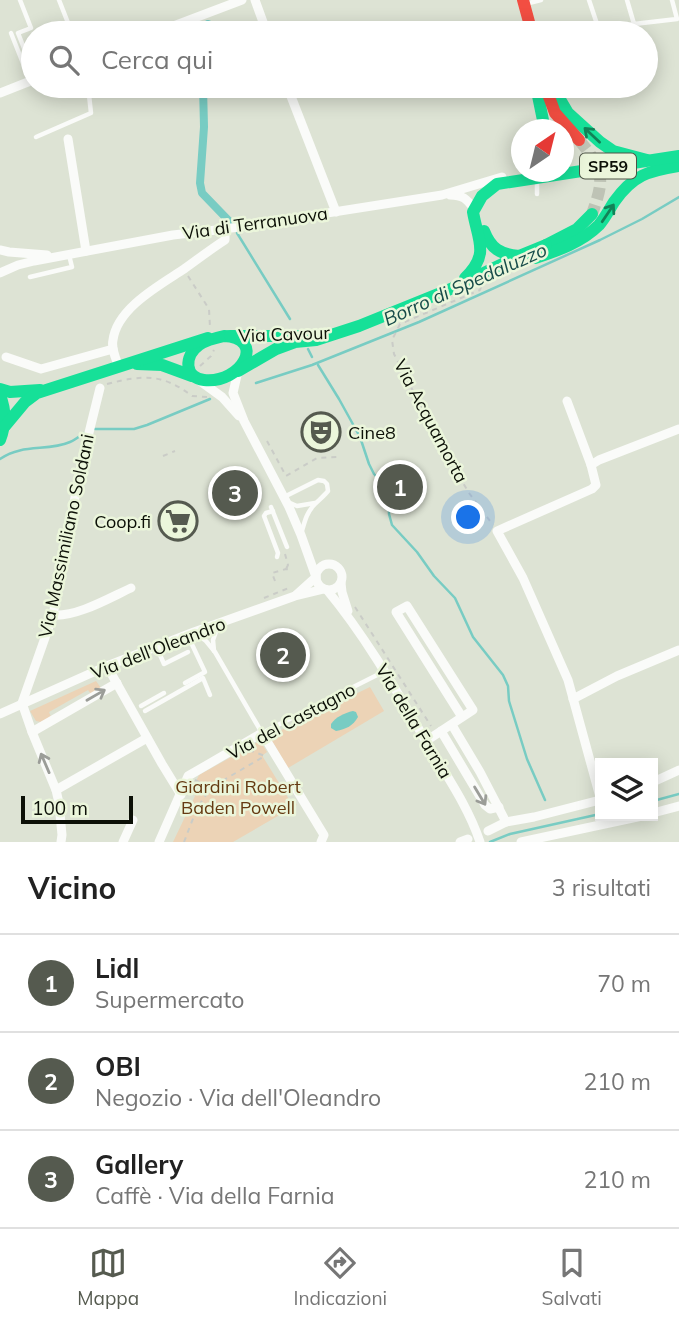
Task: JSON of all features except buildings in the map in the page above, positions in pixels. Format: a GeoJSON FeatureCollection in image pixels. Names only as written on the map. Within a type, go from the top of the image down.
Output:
{"type":"FeatureCollection","features":[{"type":"Feature","properties":{"kind":"main road"},"geometry":{"type":"LineString","coordinates":[[524,2],[527,21]]}},
{"type":"Feature","properties":{"kind":"main road"},"geometry":{"type":"LineString","coordinates":[[524,2],[533,21]]}},
{"type":"Feature","properties":{"kind":"main road"},"geometry":{"type":"LineString","coordinates":[[538,98],[543,119]]}},
{"type":"Feature","properties":{"kind":"main road"},"geometry":{"type":"LineString","coordinates":[[549,98],[555,113],[579,141]]}},
{"type":"Feature","properties":{"kind":"main road"},"geometry":{"type":"LineString","coordinates":[[559,98],[568,113],[600,142],[613,151],[647,160]]}},
{"type":"Feature","properties":{"kind":"main road","name":"SP59"},"geometry":{"type":"LineString","coordinates":[[574,174],[647,160],[679,161]]}},
{"type":"Feature","properties":{"kind":"main road"},"geometry":{"type":"LineString","coordinates":[[574,176],[679,161]]}},
{"type":"Feature","properties":{"kind":"main road","name":"Via Cavour"},"geometry":{"type":"LineString","coordinates":[[507,263],[519,264],[554,252],[583,237],[603,220],[630,180],[679,161]]}},
{"type":"Feature","properties":{"kind":"main road"},"geometry":{"type":"LineString","coordinates":[[453,288],[472,272],[482,253],[474,221],[474,209],[484,191],[497,184],[536,182]]}},
{"type":"Feature","properties":{"kind":"main road"},"geometry":{"type":"LineString","coordinates":[[519,256],[503,254],[493,249],[483,230],[482,211],[491,197],[536,182]]}},
{"type":"Feature","properties":{"kind":"main road","name":"Via Cavour"},"geometry":{"type":"LineString","coordinates":[[124,366],[162,365],[195,375],[201,380],[229,376],[276,349],[359,327],[453,288],[577,229],[592,214]]}},
{"type":"Feature","properties":{"kind":"main road","name":"Via Cavour"},"geometry":{"type":"LineString","coordinates":[[5,426],[24,402],[37,393],[211,338],[306,336],[341,332]]}},
{"type":"Feature","properties":{"kind":"main road","name":"Via Cavour"},"geometry":{"type":"LineString","coordinates":[[227,336],[241,341],[246,349],[246,359],[238,371]]}},
{"type":"Feature","properties":{"kind":"main road"},"geometry":{"type":"LineString","coordinates":[[195,375],[188,365],[190,356],[199,343],[211,338]]}},
{"type":"Feature","properties":{"kind":"main road","name":"Via Cavour"},"geometry":{"type":"LineString","coordinates":[[0,389],[10,392],[51,388]]}},
{"type":"Feature","properties":{"kind":"main road"},"geometry":{"type":"LineString","coordinates":[[0,395],[6,415],[0,440]]}},
{"type":"Feature","properties":{"kind":"street"},"geometry":{"type":"LineString","coordinates":[[187,21],[242,0]]}},
{"type":"Feature","properties":{"kind":"street"},"geometry":{"type":"LineString","coordinates":[[255,0],[263,21]]}},
{"type":"Feature","properties":{"kind":"street"},"geometry":{"type":"LineString","coordinates":[[0,93],[21,82]]}},
{"type":"Feature","properties":{"kind":"street"},"geometry":{"type":"LineString","coordinates":[[293,98],[336,212]]}},
{"type":"Feature","properties":{"kind":"street"},"geometry":{"type":"LineString","coordinates":[[68,139],[86,251]]}},
{"type":"Feature","properties":{"kind":"street"},"geometry":{"type":"LineString","coordinates":[[574,167],[619,165]]}},
{"type":"Feature","properties":{"kind":"street","name":"Via di Terranuova"},"geometry":{"type":"LineString","coordinates":[[0,272],[26,263],[173,235],[442,195],[492,179],[511,180]]}},
{"type":"Feature","properties":{"kind":"street","name":"Via di Terranuova"},"geometry":{"type":"LineString","coordinates":[[442,195],[467,198],[474,209]]}},
{"type":"Feature","properties":{"kind":"street"},"geometry":{"type":"LineString","coordinates":[[124,366],[113,349],[118,325],[146,294],[225,240],[225,229]]}},
{"type":"Feature","properties":{"kind":"street","name":"Via di Terranuova"},"geometry":{"type":"LineString","coordinates":[[0,250],[44,255],[69,254]]}},
{"type":"Feature","properties":{"kind":"street"},"geometry":{"type":"LineString","coordinates":[[6,357],[41,369],[113,349]]}},
{"type":"Feature","properties":{"kind":"street"},"geometry":{"type":"LineString","coordinates":[[236,401],[238,386],[260,360]]}},
{"type":"Feature","properties":{"kind":"street","name":"Via della Farnia"},"geometry":{"type":"LineString","coordinates":[[238,371],[233,393],[236,401],[244,421],[287,498],[318,584],[350,619],[408,709],[466,806],[480,842]]}},
{"type":"Feature","properties":{"kind":"street","name":"Via della Farnia"},"geometry":{"type":"LineString","coordinates":[[195,375],[222,397],[244,421]]}},
{"type":"Feature","properties":{"kind":"street","name":"Via Massimiliano Soldani"},"geometry":{"type":"LineString","coordinates":[[22,703],[53,615],[81,465],[100,388]]}},
{"type":"Feature","properties":{"kind":"street"},"geometry":{"type":"LineString","coordinates":[[567,401],[596,485],[593,489],[497,531],[529,590],[568,680],[595,780]]}},
{"type":"Feature","properties":{"kind":"street"},"geometry":{"type":"LineString","coordinates":[[591,465],[679,429]]}},
{"type":"Feature","properties":{"kind":"street","name":"Via della Farnia"},"geometry":{"type":"LineString","coordinates":[[302,539],[327,564],[335,564],[341,569],[342,593],[350,619]]}},
{"type":"Feature","properties":{"kind":"street"},"geometry":{"type":"LineString","coordinates":[[316,577],[318,570],[327,564]]}},
{"type":"Feature","properties":{"kind":"street","name":"Via dell'Oleandro"},"geometry":{"type":"LineString","coordinates":[[295,596],[316,577]]}},
{"type":"Feature","properties":{"kind":"street"},"geometry":{"type":"LineString","coordinates":[[325,589],[335,589],[341,583]]}},
{"type":"Feature","properties":{"kind":"street"},"geometry":{"type":"LineString","coordinates":[[53,615],[77,611],[131,588]]}},
{"type":"Feature","properties":{"kind":"street","name":"Via dell'Oleandro"},"geometry":{"type":"LineString","coordinates":[[0,714],[156,647],[295,596],[325,589]]}},
{"type":"Feature","properties":{"kind":"street"},"geometry":{"type":"LineString","coordinates":[[426,741],[473,710],[407,606],[396,612],[462,717]]}},
{"type":"Feature","properties":{"kind":"street"},"geometry":{"type":"LineString","coordinates":[[573,699],[617,676],[679,650]]}},
{"type":"Feature","properties":{"kind":"street"},"geometry":{"type":"LineString","coordinates":[[107,666],[117,683],[141,709],[147,738],[181,795]]}},
{"type":"Feature","properties":{"kind":"street"},"geometry":{"type":"LineString","coordinates":[[32,732],[117,683]]}},
{"type":"Feature","properties":{"kind":"street"},"geometry":{"type":"LineString","coordinates":[[22,703],[60,803],[61,842]]}},
{"type":"Feature","properties":{"kind":"street"},"geometry":{"type":"LineString","coordinates":[[452,725],[506,822]]}},
{"type":"Feature","properties":{"kind":"street"},"geometry":{"type":"LineString","coordinates":[[262,733],[324,835],[321,842]]}},
{"type":"Feature","properties":{"kind":"street","name":"Via del Castagno"},"geometry":{"type":"LineString","coordinates":[[188,776],[262,733]]}},
{"type":"Feature","properties":{"kind":"street"},"geometry":{"type":"LineString","coordinates":[[439,733],[485,806],[489,809],[499,807]]}},
{"type":"Feature","properties":{"kind":"street"},"geometry":{"type":"LineString","coordinates":[[56,790],[147,738]]}},
{"type":"Feature","properties":{"kind":"street"},"geometry":{"type":"LineString","coordinates":[[658,780],[679,770]]}},
{"type":"Feature","properties":{"kind":"street"},"geometry":{"type":"LineString","coordinates":[[159,842],[188,776]]}},
{"type":"Feature","properties":{"kind":"street"},"geometry":{"type":"LineString","coordinates":[[488,831],[506,822],[595,800]]}},
{"type":"Feature","properties":{"kind":"street"},"geometry":{"type":"LineString","coordinates":[[658,812],[679,806]]}},
{"type":"Feature","properties":{"kind":"street"},"geometry":{"type":"LineString","coordinates":[[123,842],[132,820]]}},
{"type":"Feature","properties":{"kind":"street"},"geometry":{"type":"LineString","coordinates":[[521,842],[619,821]]}},
{"type":"Feature","properties":{"kind":"lane"},"geometry":{"type":"LineString","coordinates":[[20,0],[29,21]]}},
{"type":"Feature","properties":{"kind":"lane"},"geometry":{"type":"LineString","coordinates":[[59,0],[67,21]]}},
{"type":"Feature","properties":{"kind":"lane"},"geometry":{"type":"LineString","coordinates":[[524,2],[541,0]]}},
{"type":"Feature","properties":{"kind":"lane"},"geometry":{"type":"LineString","coordinates":[[589,0],[595,21]]}},
{"type":"Feature","properties":{"kind":"lane"},"geometry":{"type":"LineString","coordinates":[[627,0],[633,21]]}},
{"type":"Feature","properties":{"kind":"lane"},"geometry":{"type":"LineString","coordinates":[[658,21],[677,19],[672,0]]}},
{"type":"Feature","properties":{"kind":"lane"},"geometry":{"type":"LineString","coordinates":[[11,33],[21,54]]}},
{"type":"Feature","properties":{"kind":"lane"},"geometry":{"type":"LineString","coordinates":[[36,137],[91,113],[89,98]]}},
{"type":"Feature","properties":{"kind":"lane"},"geometry":{"type":"LineString","coordinates":[[30,277],[72,267],[69,254]]}},
{"type":"Feature","properties":{"kind":"lane"},"geometry":{"type":"LineString","coordinates":[[302,539],[306,516],[328,491],[327,485],[318,480],[287,498],[297,506],[316,502]]}},
{"type":"Feature","properties":{"kind":"lane"},"geometry":{"type":"LineString","coordinates":[[272,509],[284,553],[278,553],[264,516],[272,509]]}},
{"type":"Feature","properties":{"kind":"lane"},"geometry":{"type":"LineString","coordinates":[[215,652],[213,640],[219,624]]}},
{"type":"Feature","properties":{"kind":"lane"},"geometry":{"type":"LineString","coordinates":[[191,634],[206,640],[215,652],[262,733]]}},
{"type":"Feature","properties":{"kind":"lane"},"geometry":{"type":"LineString","coordinates":[[185,683],[205,672],[191,634]]}},
{"type":"Feature","properties":{"kind":"lane"},"geometry":{"type":"LineString","coordinates":[[156,647],[164,664],[188,652]]}},
{"type":"Feature","properties":{"kind":"lane","name":"Via del Castagno"},"geometry":{"type":"LineString","coordinates":[[262,733],[384,671]]}},
{"type":"Feature","properties":{"kind":"lane"},"geometry":{"type":"LineString","coordinates":[[141,709],[203,678],[210,695]]}},
{"type":"Feature","properties":{"kind":"lane"},"geometry":{"type":"LineString","coordinates":[[141,709],[164,694]]}},
{"type":"Feature","properties":{"kind":"path"},"geometry":{"type":"LineString","coordinates":[[184,269],[209,309],[214,351],[202,362],[195,375]]}},
{"type":"Feature","properties":{"kind":"path","name":"Via Acquamorta"},"geometry":{"type":"LineString","coordinates":[[481,275],[480,290],[400,324],[392,340],[394,355],[444,453],[497,531]]}},
{"type":"Feature","properties":{"kind":"path"},"geometry":{"type":"LineString","coordinates":[[100,388],[106,384],[152,377],[178,386],[192,397],[215,399]]}},
{"type":"Feature","properties":{"kind":"path"},"geometry":{"type":"LineString","coordinates":[[267,441],[286,476],[317,458],[339,457]]}},
{"type":"Feature","properties":{"kind":"path"},"geometry":{"type":"LineString","coordinates":[[163,456],[175,451]]}},
{"type":"Feature","properties":{"kind":"path"},"geometry":{"type":"LineString","coordinates":[[284,553],[288,565],[286,569]]}},
{"type":"Feature","properties":{"kind":"path"},"geometry":{"type":"LineString","coordinates":[[275,581],[272,573],[292,570]]}},
{"type":"Feature","properties":{"kind":"path"},"geometry":{"type":"LineString","coordinates":[[277,586],[279,592]]}},
{"type":"Feature","properties":{"kind":"path"},"geometry":{"type":"LineString","coordinates":[[356,608],[439,733]]}},
{"type":"Feature","properties":{"kind":"path"},"geometry":{"type":"LineString","coordinates":[[184,842],[206,793],[265,756],[237,748]]}},
{"type":"Feature","properties":{"kind":"path"},"geometry":{"type":"LineString","coordinates":[[188,776],[206,785],[215,785]]}},
{"type":"Feature","properties":{"kind":"green space"},"geometry":{"type":"Polygon","coordinates":[[[96,681],[101,688],[91,694],[88,690],[49,712],[51,717],[41,722],[36,721],[30,711],[96,681]]]}},
{"type":"Feature","properties":{"kind":"green space"},"geometry":{"type":"Polygon","coordinates":[[[370,687],[384,711],[288,768],[269,736],[370,687]]]}},
{"type":"Feature","properties":{"kind":"green space","name":"Giardini Robert Baden Powell"},"geometry":{"type":"Polygon","coordinates":[[[260,741],[267,752],[263,757],[290,801],[294,800],[297,805],[233,842],[173,842],[195,796],[192,789],[199,775],[260,741]]]}},
{"type":"Feature","properties":{"kind":"water"},"geometry":{"type":"Polygon","coordinates":[[[353,711],[358,717],[351,725],[336,731],[331,728],[331,724],[338,717],[353,711]]]}},
{"type":"Feature","properties":{"kind":"waterway"},"geometry":{"type":"LineString","coordinates":[[203,98],[200,183],[202,193],[230,222]]}},
{"type":"Feature","properties":{"kind":"waterway","name":"Borro di Spedaluzzo"},"geometry":{"type":"LineString","coordinates":[[256,383],[312,365],[419,322],[600,240],[679,197]]}},
{"type":"Feature","properties":{"kind":"waterway"},"geometry":{"type":"LineString","coordinates":[[237,233],[290,319]]}},
{"type":"Feature","properties":{"kind":"waterway"},"geometry":{"type":"LineString","coordinates":[[308,349],[312,357]]}},
{"type":"Feature","properties":{"kind":"waterway"},"geometry":{"type":"LineString","coordinates":[[318,365],[360,437],[374,474],[391,492],[394,499],[389,509],[392,525],[455,598],[473,637],[503,675],[527,759],[545,800]]}},
{"type":"Feature","properties":{"kind":"waterway","name":"Borro di Spedaluzzo"},"geometry":{"type":"LineString","coordinates":[[95,429],[134,429],[210,399]]}},
{"type":"Feature","properties":{"kind":"waterway","name":"Borro di Spedaluzzo"},"geometry":{"type":"LineString","coordinates":[[0,459],[17,451],[61,445],[84,433]]}},
{"type":"Feature","properties":{"kind":"waterway"},"geometry":{"type":"LineString","coordinates":[[658,800],[679,794]]}},
{"type":"Feature","properties":{"kind":"waterway"},"geometry":{"type":"LineString","coordinates":[[490,842],[510,834],[595,815]]}},
{"type":"Feature","properties":{"kind":"tunnel"},"geometry":{"type":"LineString","coordinates":[[579,140],[598,167],[600,175],[599,191],[592,214]]}},
{"type":"Feature","properties":{"kind":"traffic: fast"},"geometry":{"type":"LineString","coordinates":[[538,98],[543,119]]}},
{"type":"Feature","properties":{"kind":"traffic: fast"},"geometry":{"type":"LineString","coordinates":[[559,98],[568,113],[600,142],[613,151],[647,160]]}},
{"type":"Feature","properties":{"kind":"traffic: fast"},"geometry":{"type":"LineString","coordinates":[[465,278],[480,254],[473,212],[482,196],[497,184],[679,156]]}},
{"type":"Feature","properties":{"kind":"traffic: fast"},"geometry":{"type":"LineString","coordinates":[[535,258],[569,245],[592,231],[621,193],[635,180],[650,172],[679,166]]}},
{"type":"Feature","properties":{"kind":"traffic: fast"},"geometry":{"type":"LineString","coordinates":[[546,245],[577,229],[592,214]]}},
{"type":"Feature","properties":{"kind":"traffic: fast"},"geometry":{"type":"LineString","coordinates":[[484,231],[497,250],[519,256]]}},
{"type":"Feature","properties":{"kind":"traffic: fast"},"geometry":{"type":"LineString","coordinates":[[238,371],[276,349],[359,326],[453,288],[546,245]]}},
{"type":"Feature","properties":{"kind":"traffic: fast"},"geometry":{"type":"LineString","coordinates":[[224,336],[244,344],[247,352],[244,360],[229,375],[218,379],[197,378],[188,366],[194,350],[205,342],[224,336]]}},
{"type":"Feature","properties":{"kind":"traffic: fast"},"geometry":{"type":"LineString","coordinates":[[230,336],[301,336]]}},
{"type":"Feature","properties":{"kind":"traffic: fast"},"geometry":{"type":"LineString","coordinates":[[5,426],[25,402],[37,393],[208,338]]}},
{"type":"Feature","properties":{"kind":"traffic: fast"},"geometry":{"type":"LineString","coordinates":[[137,364],[162,365],[192,376]]}},
{"type":"Feature","properties":{"kind":"traffic: fast"},"geometry":{"type":"LineString","coordinates":[[0,389],[10,392],[40,390]]}},
{"type":"Feature","properties":{"kind":"traffic: fast"},"geometry":{"type":"LineString","coordinates":[[0,395],[4,418],[0,440]]}},
{"type":"Feature","properties":{"kind":"traffic: jam"},"geometry":{"type":"LineString","coordinates":[[523,0],[529,21]]}},
{"type":"Feature","properties":{"kind":"traffic: jam"},"geometry":{"type":"LineString","coordinates":[[549,98],[555,113],[579,140]]}},
{"type":"Feature","properties":{"kind":"place","name":"Cine8"},"geometry":{"type":"Point","coordinates":[321,432]}},
{"type":"Feature","properties":{"kind":"place","name":"Lidl"},"geometry":{"type":"Point","coordinates":[400,487]}},
{"type":"Feature","properties":{"kind":"place","name":"Gallery"},"geometry":{"type":"Point","coordinates":[235,493]}},
{"type":"Feature","properties":{"kind":"place","name":"Coop.fi"},"geometry":{"type":"Point","coordinates":[178,521]}},
{"type":"Feature","properties":{"kind":"place","name":"OBI"},"geometry":{"type":"Point","coordinates":[283,655]}}]}
